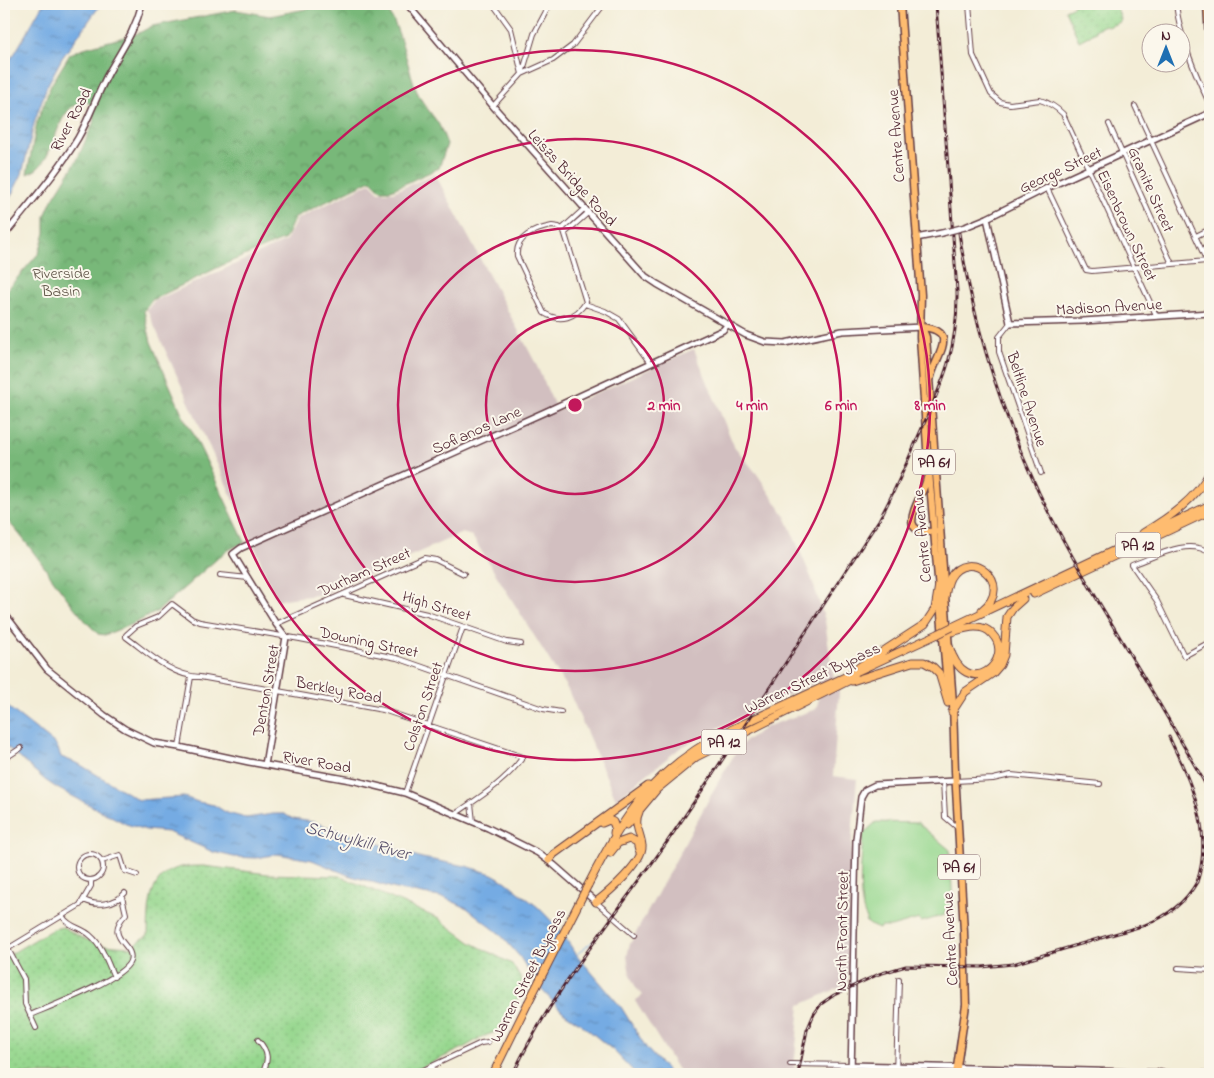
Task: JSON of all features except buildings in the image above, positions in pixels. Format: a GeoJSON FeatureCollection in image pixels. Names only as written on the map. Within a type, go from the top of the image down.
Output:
{"type":"FeatureCollection","features":[{"type":"Feature","properties":{"kind":"highway"},"geometry":{"type":"LineString","coordinates":[[1103,556],[1176,512],[1196,492],[1210,472]]}},
{"type":"Feature","properties":{"kind":"highway","name":"Warren Street Bypass"},"geometry":{"type":"LineString","coordinates":[[952,630],[975,616],[1210,505]]}},
{"type":"Feature","properties":{"kind":"highway","name":"Warren Street Bypass"},"geometry":{"type":"LineString","coordinates":[[493,1074],[530,1005],[610,842],[636,804],[668,771],[684,758],[716,738],[938,636],[1024,599],[1210,511]]}},
{"type":"Feature","properties":{"kind":"highway"},"geometry":{"type":"LineString","coordinates":[[945,598],[950,579],[956,571],[968,566],[983,569],[993,580],[994,593],[989,604],[975,616]]}},
{"type":"Feature","properties":{"kind":"highway"},"geometry":{"type":"LineString","coordinates":[[844,680],[867,661],[925,624],[935,609],[939,585]]}},
{"type":"Feature","properties":{"kind":"highway"},"geometry":{"type":"LineString","coordinates":[[952,712],[965,692],[993,673],[1000,665],[1004,655],[1007,617],[1013,608],[1024,599]]}},
{"type":"Feature","properties":{"kind":"highway"},"geometry":{"type":"LineString","coordinates":[[949,646],[958,666],[972,674],[981,673],[989,669],[998,656],[997,640],[988,630],[975,627],[952,630]]}},
{"type":"Feature","properties":{"kind":"highway"},"geometry":{"type":"LineString","coordinates":[[844,680],[922,661],[931,665],[939,673],[948,703]]}},
{"type":"Feature","properties":{"kind":"highway","name":"Warren Street Bypass"},"geometry":{"type":"LineString","coordinates":[[590,886],[625,827],[644,803],[665,782],[696,757],[815,694]]}},
{"type":"Feature","properties":{"kind":"highway"},"geometry":{"type":"LineString","coordinates":[[549,860],[554,854],[668,771]]}},
{"type":"Feature","properties":{"kind":"highway"},"geometry":{"type":"LineString","coordinates":[[596,902],[604,896],[640,857],[642,845],[636,822],[644,803]]}},
{"type":"Feature","properties":{"kind":"highway"},"geometry":{"type":"LineString","coordinates":[[549,860],[609,820],[614,822],[615,825],[610,842]]}},
{"type":"Feature","properties":{"kind":"highway"},"geometry":{"type":"LineString","coordinates":[[596,902],[636,858],[639,847],[636,841],[626,839],[618,843],[610,853]]}},
{"type":"Feature","properties":{"kind":"highway","name":"Warren Street Bypass"},"geometry":{"type":"LineString","coordinates":[[498,1074],[530,1005]]}},
{"type":"Feature","properties":{"kind":"main road","name":"Centre Avenue"},"geometry":{"type":"LineString","coordinates":[[900,4],[922,327],[920,337],[929,469],[945,598],[953,703],[966,1005],[956,1071]]}},
{"type":"Feature","properties":{"kind":"main road"},"geometry":{"type":"LineString","coordinates":[[1207,4],[1210,59]]}},
{"type":"Feature","properties":{"kind":"main road","name":"Centre Avenue"},"geometry":{"type":"LineString","coordinates":[[922,327],[926,338],[939,585],[948,703],[952,712]]}},
{"type":"Feature","properties":{"kind":"main road"},"geometry":{"type":"LineString","coordinates":[[922,327],[938,331],[943,342],[940,355],[932,372],[929,388]]}},
{"type":"Feature","properties":{"kind":"main road"},"geometry":{"type":"LineString","coordinates":[[929,469],[912,518],[914,526],[919,530],[924,532],[937,531]]}},
{"type":"Feature","properties":{"kind":"street","name":"River Road"},"geometry":{"type":"LineString","coordinates":[[4,236],[43,189],[78,138],[108,74],[138,21],[142,4]]}},
{"type":"Feature","properties":{"kind":"street","name":"Leiszs Bridge Road"},"geometry":{"type":"LineString","coordinates":[[407,4],[493,106],[645,276],[746,335],[765,342],[779,343],[842,331],[922,327]]}},
{"type":"Feature","properties":{"kind":"street"},"geometry":{"type":"LineString","coordinates":[[493,4],[511,29],[522,74]]}},
{"type":"Feature","properties":{"kind":"street"},"geometry":{"type":"LineString","coordinates":[[522,74],[534,34],[550,4]]}},
{"type":"Feature","properties":{"kind":"street"},"geometry":{"type":"LineString","coordinates":[[493,106],[522,74],[553,60],[573,45],[604,4]]}},
{"type":"Feature","properties":{"kind":"street","name":"Eisenbrown Street"},"geometry":{"type":"LineString","coordinates":[[969,4],[973,56],[994,98],[1000,102],[1010,104],[1045,101],[1058,108],[1066,118],[1156,316]]}},
{"type":"Feature","properties":{"kind":"street"},"geometry":{"type":"LineString","coordinates":[[1176,4],[1192,64],[1210,104]]}},
{"type":"Feature","properties":{"kind":"street"},"geometry":{"type":"LineString","coordinates":[[1135,106],[1210,268]]}},
{"type":"Feature","properties":{"kind":"street","name":"George Street"},"geometry":{"type":"LineString","coordinates":[[916,238],[965,227],[987,218],[1047,188],[1210,113]]}},
{"type":"Feature","properties":{"kind":"street","name":"Granite Street"},"geometry":{"type":"LineString","coordinates":[[1109,124],[1172,264]]}},
{"type":"Feature","properties":{"kind":"street"},"geometry":{"type":"LineString","coordinates":[[1047,188],[1086,270],[1207,261]]}},
{"type":"Feature","properties":{"kind":"street"},"geometry":{"type":"LineString","coordinates":[[564,231],[587,210]]}},
{"type":"Feature","properties":{"kind":"street"},"geometry":{"type":"LineString","coordinates":[[987,218],[1010,323]]}},
{"type":"Feature","properties":{"kind":"street"},"geometry":{"type":"LineString","coordinates":[[564,231],[552,226],[544,227],[522,237],[516,249],[517,256],[544,313],[552,318],[561,320],[585,304]]}},
{"type":"Feature","properties":{"kind":"street"},"geometry":{"type":"LineString","coordinates":[[1196,236],[1210,228]]}},
{"type":"Feature","properties":{"kind":"street"},"geometry":{"type":"LineString","coordinates":[[564,231],[585,296],[585,304]]}},
{"type":"Feature","properties":{"kind":"street"},"geometry":{"type":"LineString","coordinates":[[585,304],[605,311],[619,319],[651,363]]}},
{"type":"Feature","properties":{"kind":"street","name":"Madison Avenue"},"geometry":{"type":"LineString","coordinates":[[1010,323],[1083,321],[1210,312]]}},
{"type":"Feature","properties":{"kind":"street","name":"Beltline Avenue"},"geometry":{"type":"LineString","coordinates":[[1010,323],[999,338],[999,352],[1040,473]]}},
{"type":"Feature","properties":{"kind":"street","name":"Sofianos Lane"},"geometry":{"type":"LineString","coordinates":[[233,554],[241,548],[723,330],[728,324]]}},
{"type":"Feature","properties":{"kind":"street"},"geometry":{"type":"LineString","coordinates":[[1210,553],[1198,546],[1188,546],[1132,565],[1157,601],[1184,656],[1210,642]]}},
{"type":"Feature","properties":{"kind":"street","name":"Denton Street"},"geometry":{"type":"LineString","coordinates":[[233,554],[286,637],[265,765]]}},
{"type":"Feature","properties":{"kind":"street","name":"Durham Street"},"geometry":{"type":"LineString","coordinates":[[276,624],[424,558],[436,560],[464,574]]}},
{"type":"Feature","properties":{"kind":"street"},"geometry":{"type":"LineString","coordinates":[[220,575],[248,578]]}},
{"type":"Feature","properties":{"kind":"street","name":"High Street"},"geometry":{"type":"LineString","coordinates":[[343,594],[415,610],[506,642],[522,644]]}},
{"type":"Feature","properties":{"kind":"street","name":"Downing Street"},"geometry":{"type":"LineString","coordinates":[[126,637],[129,631],[158,618],[172,604],[192,619],[200,622],[381,654],[411,662],[543,709],[561,712]]}},
{"type":"Feature","properties":{"kind":"street","name":"River Road"},"geometry":{"type":"LineString","coordinates":[[4,613],[47,669],[104,715],[125,729],[154,743],[356,781],[405,794],[455,814],[530,849],[549,860],[634,935]]}},
{"type":"Feature","properties":{"kind":"street","name":"Colston Street"},"geometry":{"type":"LineString","coordinates":[[405,794],[463,627]]}},
{"type":"Feature","properties":{"kind":"street","name":"Berkley Road"},"geometry":{"type":"LineString","coordinates":[[126,637],[165,666],[191,677],[377,708],[522,757],[514,770],[500,783],[470,803]]}},
{"type":"Feature","properties":{"kind":"street"},"geometry":{"type":"LineString","coordinates":[[179,747],[191,677]]}},
{"type":"Feature","properties":{"kind":"street"},"geometry":{"type":"LineString","coordinates":[[4,759],[21,748]]}},
{"type":"Feature","properties":{"kind":"street"},"geometry":{"type":"LineString","coordinates":[[958,828],[946,817],[943,781],[993,779],[1011,775],[1100,784]]}},
{"type":"Feature","properties":{"kind":"street","name":"North Front Street"},"geometry":{"type":"LineString","coordinates":[[850,1074],[856,839],[860,800],[866,790],[876,785],[943,781]]}},
{"type":"Feature","properties":{"kind":"street"},"geometry":{"type":"LineString","coordinates":[[455,814],[470,803],[473,822]]}},
{"type":"Feature","properties":{"kind":"street"},"geometry":{"type":"LineString","coordinates":[[89,854],[98,857],[102,861],[100,875],[91,880],[86,879],[79,873],[78,863],[84,856],[89,854]]}},
{"type":"Feature","properties":{"kind":"street"},"geometry":{"type":"LineString","coordinates":[[102,861],[120,855],[126,871],[137,875]]}},
{"type":"Feature","properties":{"kind":"street"},"geometry":{"type":"LineString","coordinates":[[36,1028],[25,1004],[24,979],[6,950],[80,905],[91,886],[91,880]]}},
{"type":"Feature","properties":{"kind":"street"},"geometry":{"type":"LineString","coordinates":[[84,900],[96,904],[110,902],[122,897],[126,893]]}},
{"type":"Feature","properties":{"kind":"street"},"geometry":{"type":"LineString","coordinates":[[30,1015],[78,995],[114,977],[127,966],[131,959],[128,950],[119,936],[117,926],[126,914],[122,897]]}},
{"type":"Feature","properties":{"kind":"street"},"geometry":{"type":"LineString","coordinates":[[63,916],[67,923],[92,936],[114,977]]}},
{"type":"Feature","properties":{"kind":"street"},"geometry":{"type":"LineString","coordinates":[[1178,968],[1210,970]]}},
{"type":"Feature","properties":{"kind":"street"},"geometry":{"type":"LineString","coordinates":[[896,1074],[899,979]]}},
{"type":"Feature","properties":{"kind":"street"},"geometry":{"type":"LineString","coordinates":[[258,1040],[266,1051],[268,1059],[262,1074]]}},
{"type":"Feature","properties":{"kind":"street"},"geometry":{"type":"LineString","coordinates":[[415,1074],[481,1043],[488,1042]]}},
{"type":"Feature","properties":{"kind":"street"},"geometry":{"type":"LineString","coordinates":[[790,1064],[988,1072],[1210,1074]]}},
{"type":"Feature","properties":{"kind":"street"},"geometry":{"type":"LineString","coordinates":[[432,1066],[435,1074]]}},
{"type":"Feature","properties":{"kind":"shaded area"},"geometry":{"type":"Polygon","coordinates":[[[435,174],[535,362],[557,411],[694,349],[734,446],[757,474],[785,516],[811,577],[825,620],[832,671],[839,692],[833,776],[857,779],[852,836],[848,984],[800,1005],[794,1067],[796,1068],[796,1074],[682,1074],[635,1001],[643,995],[636,988],[630,975],[627,956],[630,944],[734,755],[744,742],[766,727],[816,709],[819,699],[819,681],[743,715],[680,748],[616,799],[568,690],[472,536],[462,533],[325,594],[276,600],[255,547],[147,310],[154,301],[286,241],[297,219],[370,183],[379,192],[393,192],[435,174]]]}},
{"type":"Feature","properties":{"kind":"green space","name":"Riverside Basin"},"geometry":{"type":"Polygon","coordinates":[[[353,4],[382,4],[393,20],[418,94],[438,123],[447,144],[439,168],[391,190],[381,190],[371,180],[295,217],[285,239],[225,264],[152,300],[144,311],[151,342],[184,418],[245,542],[226,551],[158,611],[105,635],[98,634],[73,606],[17,531],[4,517],[4,293],[39,253],[45,233],[45,216],[52,200],[77,160],[94,121],[90,104],[86,101],[76,104],[62,119],[45,160],[37,169],[27,174],[37,122],[51,85],[70,54],[84,48],[139,33],[152,26],[236,10],[270,16],[311,8],[353,4]]]}},
{"type":"Feature","properties":{"kind":"green space"},"geometry":{"type":"Polygon","coordinates":[[[1073,4],[1115,4],[1121,19],[1120,22],[1108,27],[1105,25],[1079,41],[1065,10],[1074,6],[1073,4]]]}},
{"type":"Feature","properties":{"kind":"green space"},"geometry":{"type":"Polygon","coordinates":[[[876,822],[918,823],[950,850],[953,909],[945,912],[945,915],[921,922],[919,919],[891,927],[880,927],[879,929],[865,921],[867,919],[861,890],[863,834],[876,822]]]}},
{"type":"Feature","properties":{"kind":"green space"},"geometry":{"type":"Polygon","coordinates":[[[204,866],[268,874],[340,876],[439,919],[470,942],[512,964],[524,984],[503,1029],[482,1037],[407,1074],[4,1074],[4,958],[53,929],[63,927],[82,938],[101,945],[131,947],[148,935],[152,894],[162,877],[170,871],[181,867],[204,866]]]}},
{"type":"Feature","properties":{"kind":"water"},"geometry":{"type":"Polygon","coordinates":[[[43,4],[101,4],[62,58],[47,86],[35,120],[22,174],[4,210],[4,71],[6,64],[15,53],[43,4]]]}},
{"type":"Feature","properties":{"kind":"water","name":"Schuylkill River"},"geometry":{"type":"Polygon","coordinates":[[[4,704],[54,743],[61,757],[79,764],[139,800],[184,797],[214,805],[227,813],[246,818],[284,814],[293,819],[313,822],[422,858],[466,866],[492,874],[505,881],[539,908],[560,930],[576,954],[621,1007],[647,1049],[670,1074],[636,1074],[614,1051],[563,1012],[539,987],[520,957],[500,934],[467,908],[445,898],[396,889],[348,875],[312,860],[277,854],[257,858],[234,857],[213,852],[168,832],[146,830],[126,824],[57,788],[45,780],[4,744],[4,704]]]}},
{"type":"Feature","properties":{"kind":"waterway"},"geometry":{"type":"LineString","coordinates":[[577,954],[596,939]]}},
{"type":"Feature","properties":{"kind":"railway"},"geometry":{"type":"LineString","coordinates":[[513,1074],[546,1013],[565,983],[667,842],[879,520],[900,479],[941,384],[955,332],[957,291],[936,4]]}},
{"type":"Feature","properties":{"kind":"railway"},"geometry":{"type":"LineString","coordinates":[[959,233],[980,333],[1012,430],[1025,462],[1061,536],[1210,792]]}},
{"type":"Feature","properties":{"kind":"railway"},"geometry":{"type":"LineString","coordinates":[[798,1074],[807,1030],[821,1004],[834,995],[879,974],[906,966],[982,967],[1013,964],[1145,925],[1175,908],[1197,882],[1202,863],[1203,844],[1198,808],[1185,772],[1169,737]]}}]}
